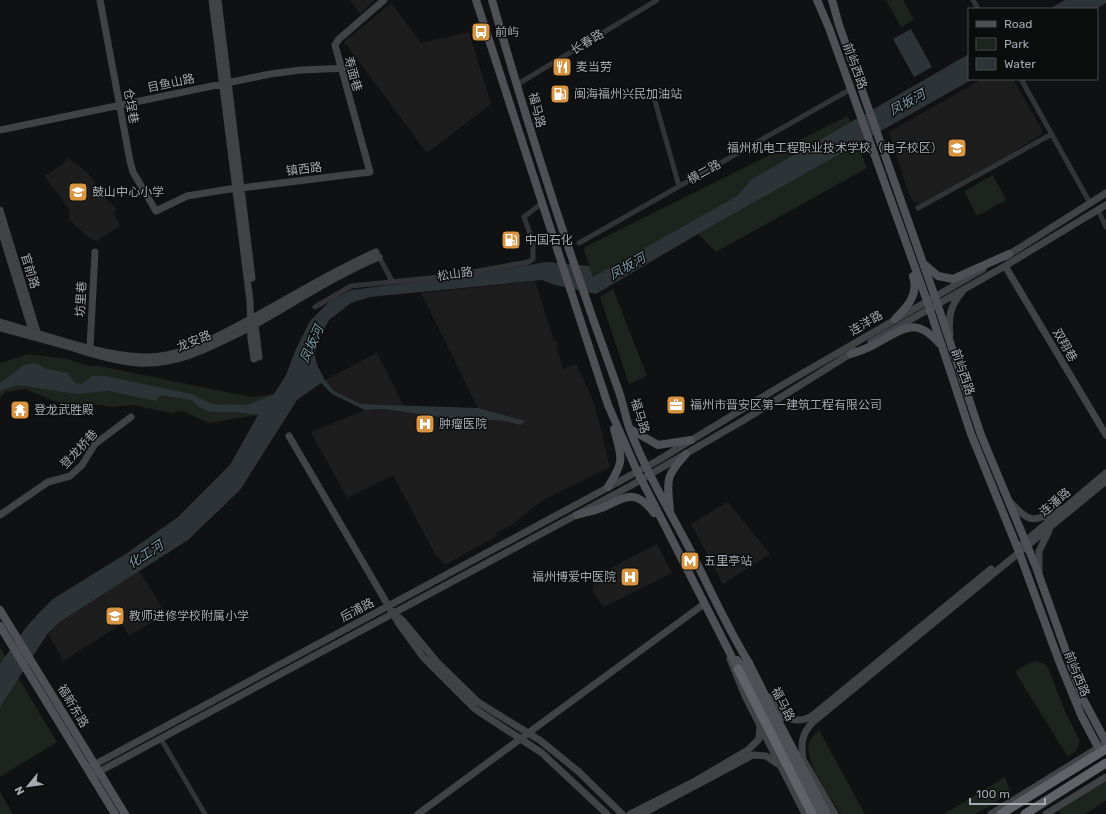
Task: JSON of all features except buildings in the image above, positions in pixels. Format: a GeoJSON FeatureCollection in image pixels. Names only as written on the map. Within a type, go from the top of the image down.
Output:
{"type":"FeatureCollection","features":[{"type":"Feature","properties":{"kind":"highway"},"geometry":{"type":"LineString","coordinates":[[738,670],[816,812]]}},
{"type":"Feature","properties":{"kind":"highway"},"geometry":{"type":"LineString","coordinates":[[1001,814],[1104,754]]}},
{"type":"Feature","properties":{"kind":"highway"},"geometry":{"type":"LineString","coordinates":[[1012,814],[1104,754]]}},
{"type":"Feature","properties":{"kind":"highway"},"geometry":{"type":"LineString","coordinates":[[1025,814],[1104,754]]}},
{"type":"Feature","properties":{"kind":"highway"},"geometry":{"type":"LineString","coordinates":[[1036,814],[1106,771]]}},
{"type":"Feature","properties":{"kind":"main road","name":"仓埕巷"},"geometry":{"type":"LineString","coordinates":[[100,0],[131,167],[156,211]]}},
{"type":"Feature","properties":{"kind":"main road"},"geometry":{"type":"LineString","coordinates":[[212,0],[225,83],[238,188],[256,358]]}},
{"type":"Feature","properties":{"kind":"main road"},"geometry":{"type":"LineString","coordinates":[[218,0],[225,83]]}},
{"type":"Feature","properties":{"kind":"main road","name":"寿面巷"},"geometry":{"type":"LineString","coordinates":[[370,172],[335,48],[336,42],[384,0]]}},
{"type":"Feature","properties":{"kind":"main road","name":"福马路"},"geometry":{"type":"LineString","coordinates":[[476,0],[608,405],[637,471],[738,670]]}},
{"type":"Feature","properties":{"kind":"main road","name":"福马路"},"geometry":{"type":"LineString","coordinates":[[492,0],[518,84],[530,134],[572,262],[622,401],[630,428],[648,471],[827,814]]}},
{"type":"Feature","properties":{"kind":"main road","name":"前屿西路"},"geometry":{"type":"LineString","coordinates":[[817,0],[851,89],[928,304],[983,466],[1018,550],[1080,715],[1104,754]]}},
{"type":"Feature","properties":{"kind":"main road","name":"前屿西路"},"geometry":{"type":"LineString","coordinates":[[832,0],[839,25],[878,138],[936,300],[980,435],[1039,576],[1083,699],[1106,742]]}},
{"type":"Feature","properties":{"kind":"main road","name":"目鱼山路"},"geometry":{"type":"LineString","coordinates":[[0,130],[290,71],[349,68]]}},
{"type":"Feature","properties":{"kind":"main road","name":"镇西路"},"geometry":{"type":"LineString","coordinates":[[156,211],[187,196],[238,188],[370,172]]}},
{"type":"Feature","properties":{"kind":"main road","name":"连洋路"},"geometry":{"type":"LineString","coordinates":[[936,300],[1106,193]]}},
{"type":"Feature","properties":{"kind":"main road","name":"连洋路"},"geometry":{"type":"LineString","coordinates":[[641,479],[648,471],[691,440],[895,319],[966,287],[1006,266],[1106,205]]}},
{"type":"Feature","properties":{"kind":"main road","name":"官前路"},"geometry":{"type":"LineString","coordinates":[[0,210],[36,335]]}},
{"type":"Feature","properties":{"kind":"main road"},"geometry":{"type":"LineString","coordinates":[[895,212],[915,285],[911,301],[895,319]]}},
{"type":"Feature","properties":{"kind":"main road","name":"官前路"},"geometry":{"type":"LineString","coordinates":[[0,227],[36,335]]}},
{"type":"Feature","properties":{"kind":"main road","name":"坊里巷"},"geometry":{"type":"LineString","coordinates":[[90,347],[95,252]]}},
{"type":"Feature","properties":{"kind":"main road"},"geometry":{"type":"LineString","coordinates":[[920,256],[928,269],[934,274],[942,278],[953,280],[1010,254]]}},
{"type":"Feature","properties":{"kind":"main road","name":"龙安路"},"geometry":{"type":"LineString","coordinates":[[0,322],[36,335],[114,359],[152,363],[177,360],[194,355],[377,255]]}},
{"type":"Feature","properties":{"kind":"main road","name":"双翔巷"},"geometry":{"type":"LineString","coordinates":[[1006,266],[1106,436]]}},
{"type":"Feature","properties":{"kind":"main road"},"geometry":{"type":"LineString","coordinates":[[953,355],[948,321],[951,306],[966,287]]}},
{"type":"Feature","properties":{"kind":"main road","name":"连洋路"},"geometry":{"type":"LineString","coordinates":[[637,471],[648,471],[686,454],[850,354],[928,304]]}},
{"type":"Feature","properties":{"kind":"main road","name":"龙安路"},"geometry":{"type":"LineString","coordinates":[[0,328],[135,357],[164,356],[208,341],[253,322]]}},
{"type":"Feature","properties":{"kind":"main road"},"geometry":{"type":"LineString","coordinates":[[850,354],[875,344],[909,327],[925,330],[941,345]]}},
{"type":"Feature","properties":{"kind":"main road"},"geometry":{"type":"LineString","coordinates":[[608,405],[622,460],[620,467],[608,488]]}},
{"type":"Feature","properties":{"kind":"main road","name":"登龙桥巷"},"geometry":{"type":"LineString","coordinates":[[0,515],[48,482],[70,476],[82,465],[96,444],[131,417]]}},
{"type":"Feature","properties":{"kind":"main road"},"geometry":{"type":"LineString","coordinates":[[630,428],[658,445],[691,440]]}},
{"type":"Feature","properties":{"kind":"main road"},"geometry":{"type":"LineString","coordinates":[[289,436],[394,614],[423,657],[463,698],[482,714],[542,753],[607,814]]}},
{"type":"Feature","properties":{"kind":"main road"},"geometry":{"type":"LineString","coordinates":[[671,515],[668,483],[672,468],[686,454]]}},
{"type":"Feature","properties":{"kind":"main road","name":"后浦路"},"geometry":{"type":"LineString","coordinates":[[93,770],[389,605],[637,471]]}},
{"type":"Feature","properties":{"kind":"main road","name":"连潘路"},"geometry":{"type":"LineString","coordinates":[[1026,544],[1071,502],[1106,473]]}},
{"type":"Feature","properties":{"kind":"main road","name":"后浦路"},"geometry":{"type":"LineString","coordinates":[[93,770],[161,739],[641,479]]}},
{"type":"Feature","properties":{"kind":"main road","name":"连潘路"},"geometry":{"type":"LineString","coordinates":[[1018,550],[1052,526],[1106,481]]}},
{"type":"Feature","properties":{"kind":"main road"},"geometry":{"type":"LineString","coordinates":[[577,515],[603,508],[621,498],[631,497],[640,499],[648,504],[667,530]]}},
{"type":"Feature","properties":{"kind":"main road"},"geometry":{"type":"LineString","coordinates":[[1006,498],[1022,514],[1033,520],[1040,519],[1071,502]]}},
{"type":"Feature","properties":{"kind":"main road"},"geometry":{"type":"LineString","coordinates":[[1039,576],[1039,551],[1052,526]]}},
{"type":"Feature","properties":{"kind":"main road"},"geometry":{"type":"LineString","coordinates":[[779,714],[795,720],[804,720],[812,716],[1018,550]]}},
{"type":"Feature","properties":{"kind":"main road"},"geometry":{"type":"LineString","coordinates":[[803,760],[801,740],[808,727],[1018,550]]}},
{"type":"Feature","properties":{"kind":"main road"},"geometry":{"type":"LineString","coordinates":[[418,814],[704,604]]}},
{"type":"Feature","properties":{"kind":"main road","name":"福新东路"},"geometry":{"type":"LineString","coordinates":[[0,610],[93,770],[115,814]]}},
{"type":"Feature","properties":{"kind":"main road"},"geometry":{"type":"LineString","coordinates":[[394,614],[403,621],[437,662],[471,696],[486,708],[528,734],[564,760],[622,814]]}},
{"type":"Feature","properties":{"kind":"main road","name":"福新东路"},"geometry":{"type":"LineString","coordinates":[[0,626],[93,770],[126,814]]}},
{"type":"Feature","properties":{"kind":"main road"},"geometry":{"type":"LineString","coordinates":[[734,638],[754,666],[803,760],[835,814]]}},
{"type":"Feature","properties":{"kind":"main road"},"geometry":{"type":"LineString","coordinates":[[724,643],[739,684],[805,814]]}},
{"type":"Feature","properties":{"kind":"main road","name":"福马路"},"geometry":{"type":"LineString","coordinates":[[724,643],[743,667],[816,812]]}},
{"type":"Feature","properties":{"kind":"main road"},"geometry":{"type":"LineString","coordinates":[[630,814],[695,781],[751,748],[756,743],[760,733],[757,718]]}},
{"type":"Feature","properties":{"kind":"main road"},"geometry":{"type":"LineString","coordinates":[[991,814],[1104,754],[1106,742]]}},
{"type":"Feature","properties":{"kind":"main road"},"geometry":{"type":"LineString","coordinates":[[642,814],[753,755],[766,756],[782,767]]}},
{"type":"Feature","properties":{"kind":"main road"},"geometry":{"type":"LineString","coordinates":[[1046,814],[1106,776]]}},
{"type":"Feature","properties":{"kind":"street","name":"长春路"},"geometry":{"type":"LineString","coordinates":[[518,84],[657,0]]}},
{"type":"Feature","properties":{"kind":"street"},"geometry":{"type":"LineString","coordinates":[[1022,80],[1090,203]]}},
{"type":"Feature","properties":{"kind":"street","name":"横二路"},"geometry":{"type":"LineString","coordinates":[[579,243],[851,89]]}},
{"type":"Feature","properties":{"kind":"street"},"geometry":{"type":"LineString","coordinates":[[653,94],[679,186]]}},
{"type":"Feature","properties":{"kind":"street"},"geometry":{"type":"LineString","coordinates":[[918,208],[1052,134]]}},
{"type":"Feature","properties":{"kind":"street","name":"松山路"},"geometry":{"type":"LineString","coordinates":[[315,307],[350,286],[450,276],[528,262],[532,259],[534,248],[524,217],[542,203]]}},
{"type":"Feature","properties":{"kind":"street"},"geometry":{"type":"LineString","coordinates":[[1098,210],[1106,227]]}},
{"type":"Feature","properties":{"kind":"street"},"geometry":{"type":"LineString","coordinates":[[377,255],[392,281]]}},
{"type":"Feature","properties":{"kind":"street"},"geometry":{"type":"LineString","coordinates":[[161,739],[205,814]]}},
{"type":"Feature","properties":{"kind":"shaded area"},"geometry":{"type":"Polygon","coordinates":[[[350,0],[375,0],[360,14],[350,0]]]}},
{"type":"Feature","properties":{"kind":"shaded area"},"geometry":{"type":"Polygon","coordinates":[[[391,3],[421,43],[469,32],[491,104],[427,153],[344,42],[391,3]]]}},
{"type":"Feature","properties":{"kind":"shaded area","name":"福州机电工程职业技术学校（电子校区）"},"geometry":{"type":"Polygon","coordinates":[[[980,80],[1014,80],[1042,130],[1041,135],[1000,160],[921,203],[914,202],[909,194],[889,132],[980,80]]]}},
{"type":"Feature","properties":{"kind":"shaded area","name":"鼓山中心小学"},"geometry":{"type":"Polygon","coordinates":[[[68,158],[88,173],[107,200],[117,209],[113,212],[120,226],[97,241],[91,239],[69,220],[70,210],[44,176],[62,165],[68,158]]]}},
{"type":"Feature","properties":{"kind":"shaded area","name":"肿瘤医院"},"geometry":{"type":"Polygon","coordinates":[[[535,281],[554,341],[556,340],[558,345],[556,346],[563,369],[576,364],[589,391],[596,410],[610,467],[543,500],[513,524],[496,533],[497,536],[445,565],[435,554],[393,475],[347,498],[311,432],[365,410],[382,409],[478,422],[491,419],[501,419],[521,425],[524,421],[478,408],[421,293],[535,281]]]}},
{"type":"Feature","properties":{"kind":"shaded area"},"geometry":{"type":"Polygon","coordinates":[[[377,353],[403,405],[361,404],[334,391],[325,380],[377,353]]]}},
{"type":"Feature","properties":{"kind":"shaded area"},"geometry":{"type":"Polygon","coordinates":[[[728,502],[770,554],[723,584],[691,524],[728,502]]]}},
{"type":"Feature","properties":{"kind":"shaded area","name":"福州博爱中医院"},"geometry":{"type":"Polygon","coordinates":[[[657,544],[672,573],[604,607],[592,592],[594,582],[603,572],[657,544]]]}},
{"type":"Feature","properties":{"kind":"shaded area","name":"教师进修学校附属小学"},"geometry":{"type":"Polygon","coordinates":[[[139,571],[166,614],[129,636],[122,624],[63,661],[48,633],[65,618],[139,571]]]}},
{"type":"Feature","properties":{"kind":"green space"},"geometry":{"type":"Polygon","coordinates":[[[886,0],[903,0],[914,20],[901,27],[886,0]]]}},
{"type":"Feature","properties":{"kind":"green space"},"geometry":{"type":"Polygon","coordinates":[[[848,116],[851,123],[752,179],[737,196],[593,277],[584,250],[585,247],[848,116]]]}},
{"type":"Feature","properties":{"kind":"green space"},"geometry":{"type":"Polygon","coordinates":[[[858,144],[867,168],[716,252],[698,234],[858,144]]]}},
{"type":"Feature","properties":{"kind":"green space"},"geometry":{"type":"Polygon","coordinates":[[[993,175],[1006,200],[977,216],[964,191],[993,175]]]}},
{"type":"Feature","properties":{"kind":"green space"},"geometry":{"type":"Polygon","coordinates":[[[613,289],[647,376],[629,384],[600,297],[613,289]]]}},
{"type":"Feature","properties":{"kind":"green space"},"geometry":{"type":"Polygon","coordinates":[[[28,354],[67,359],[90,366],[99,366],[251,397],[274,394],[258,415],[209,423],[183,411],[171,413],[133,405],[112,407],[92,404],[73,405],[57,402],[25,389],[5,392],[0,398],[0,363],[28,354]]]}},
{"type":"Feature","properties":{"kind":"green space"},"geometry":{"type":"Polygon","coordinates":[[[0,647],[57,742],[0,777],[0,647]]]}},
{"type":"Feature","properties":{"kind":"green space"},"geometry":{"type":"Polygon","coordinates":[[[1036,661],[1045,664],[1049,670],[1064,709],[1080,741],[1076,751],[1068,757],[1015,672],[1027,664],[1036,661]]]}},
{"type":"Feature","properties":{"kind":"green space"},"geometry":{"type":"Polygon","coordinates":[[[819,730],[865,814],[841,814],[819,780],[810,760],[809,743],[819,730]]]}},
{"type":"Feature","properties":{"kind":"green space"},"geometry":{"type":"Polygon","coordinates":[[[1005,777],[1011,793],[976,814],[944,814],[1005,777]]]}},
{"type":"Feature","properties":{"kind":"green space"},"geometry":{"type":"Polygon","coordinates":[[[1106,781],[1106,801],[1085,814],[1061,814],[1057,809],[1106,781]]]}},
{"type":"Feature","properties":{"kind":"green space"},"geometry":{"type":"Polygon","coordinates":[[[0,792],[13,814],[0,814],[0,792]]]}},
{"type":"Feature","properties":{"kind":"water"},"geometry":{"type":"Polygon","coordinates":[[[1065,0],[1106,0],[1106,3],[1098,8],[1051,8],[1065,0]]]}},
{"type":"Feature","properties":{"kind":"water"},"geometry":{"type":"Polygon","coordinates":[[[911,29],[932,67],[914,77],[893,39],[911,29]]]}},
{"type":"Feature","properties":{"kind":"water"},"geometry":{"type":"Polygon","coordinates":[[[968,55],[968,80],[971,80],[698,234],[596,294],[555,285],[542,280],[370,297],[351,303],[329,320],[316,344],[315,357],[318,367],[325,380],[334,391],[361,404],[478,408],[525,421],[521,425],[500,420],[478,422],[383,409],[365,410],[332,394],[321,383],[297,400],[240,490],[188,540],[61,621],[48,633],[0,707],[0,664],[24,630],[37,615],[53,599],[127,553],[178,517],[230,465],[258,415],[236,412],[211,412],[199,407],[192,400],[161,395],[156,401],[109,391],[77,394],[18,385],[0,391],[0,383],[24,365],[35,363],[46,369],[68,373],[75,383],[82,384],[92,376],[105,376],[191,394],[213,404],[248,405],[274,394],[286,375],[296,349],[310,321],[330,301],[351,290],[453,277],[547,262],[589,266],[593,277],[737,196],[752,179],[968,55]]]}},
{"type":"Feature","properties":{"kind":"place","name":"前屿"},"geometry":{"type":"Point","coordinates":[481,32]}},
{"type":"Feature","properties":{"kind":"place","name":"麦当劳"},"geometry":{"type":"Point","coordinates":[562,67]}},
{"type":"Feature","properties":{"kind":"place","name":"闽海福州兴民加油站"},"geometry":{"type":"Point","coordinates":[560,94]}},
{"type":"Feature","properties":{"kind":"place","name":"福州机电工程职业技术学校（电子校区）"},"geometry":{"type":"Point","coordinates":[957,148]}},
{"type":"Feature","properties":{"kind":"place","name":"鼓山中心小学"},"geometry":{"type":"Point","coordinates":[78,192]}},
{"type":"Feature","properties":{"kind":"place","name":"中国石化"},"geometry":{"type":"Point","coordinates":[511,240]}},
{"type":"Feature","properties":{"kind":"place","name":"福州市晋安区第一建筑工程有限公司"},"geometry":{"type":"Point","coordinates":[676,405]}},
{"type":"Feature","properties":{"kind":"place","name":"登龙武胜殿"},"geometry":{"type":"Point","coordinates":[20,410]}},
{"type":"Feature","properties":{"kind":"place","name":"肿瘤医院"},"geometry":{"type":"Point","coordinates":[425,424]}},
{"type":"Feature","properties":{"kind":"place","name":"五里亭站"},"geometry":{"type":"Point","coordinates":[690,561]}},
{"type":"Feature","properties":{"kind":"place","name":"福州博爱中医院"},"geometry":{"type":"Point","coordinates":[630,577]}},
{"type":"Feature","properties":{"kind":"place","name":"教师进修学校附属小学"},"geometry":{"type":"Point","coordinates":[115,616]}},
{"type":"Feature","properties":{"kind":"water label","name":"凤坂河"},"geometry":{"type":"Point","coordinates":[907,102]}},
{"type":"Feature","properties":{"kind":"water label","name":"凤坂河"},"geometry":{"type":"Point","coordinates":[627,266]}},
{"type":"Feature","properties":{"kind":"water label","name":"凤坂河"},"geometry":{"type":"Point","coordinates":[311,344]}},
{"type":"Feature","properties":{"kind":"water label","name":"化工河"},"geometry":{"type":"Point","coordinates":[145,554]}}]}
